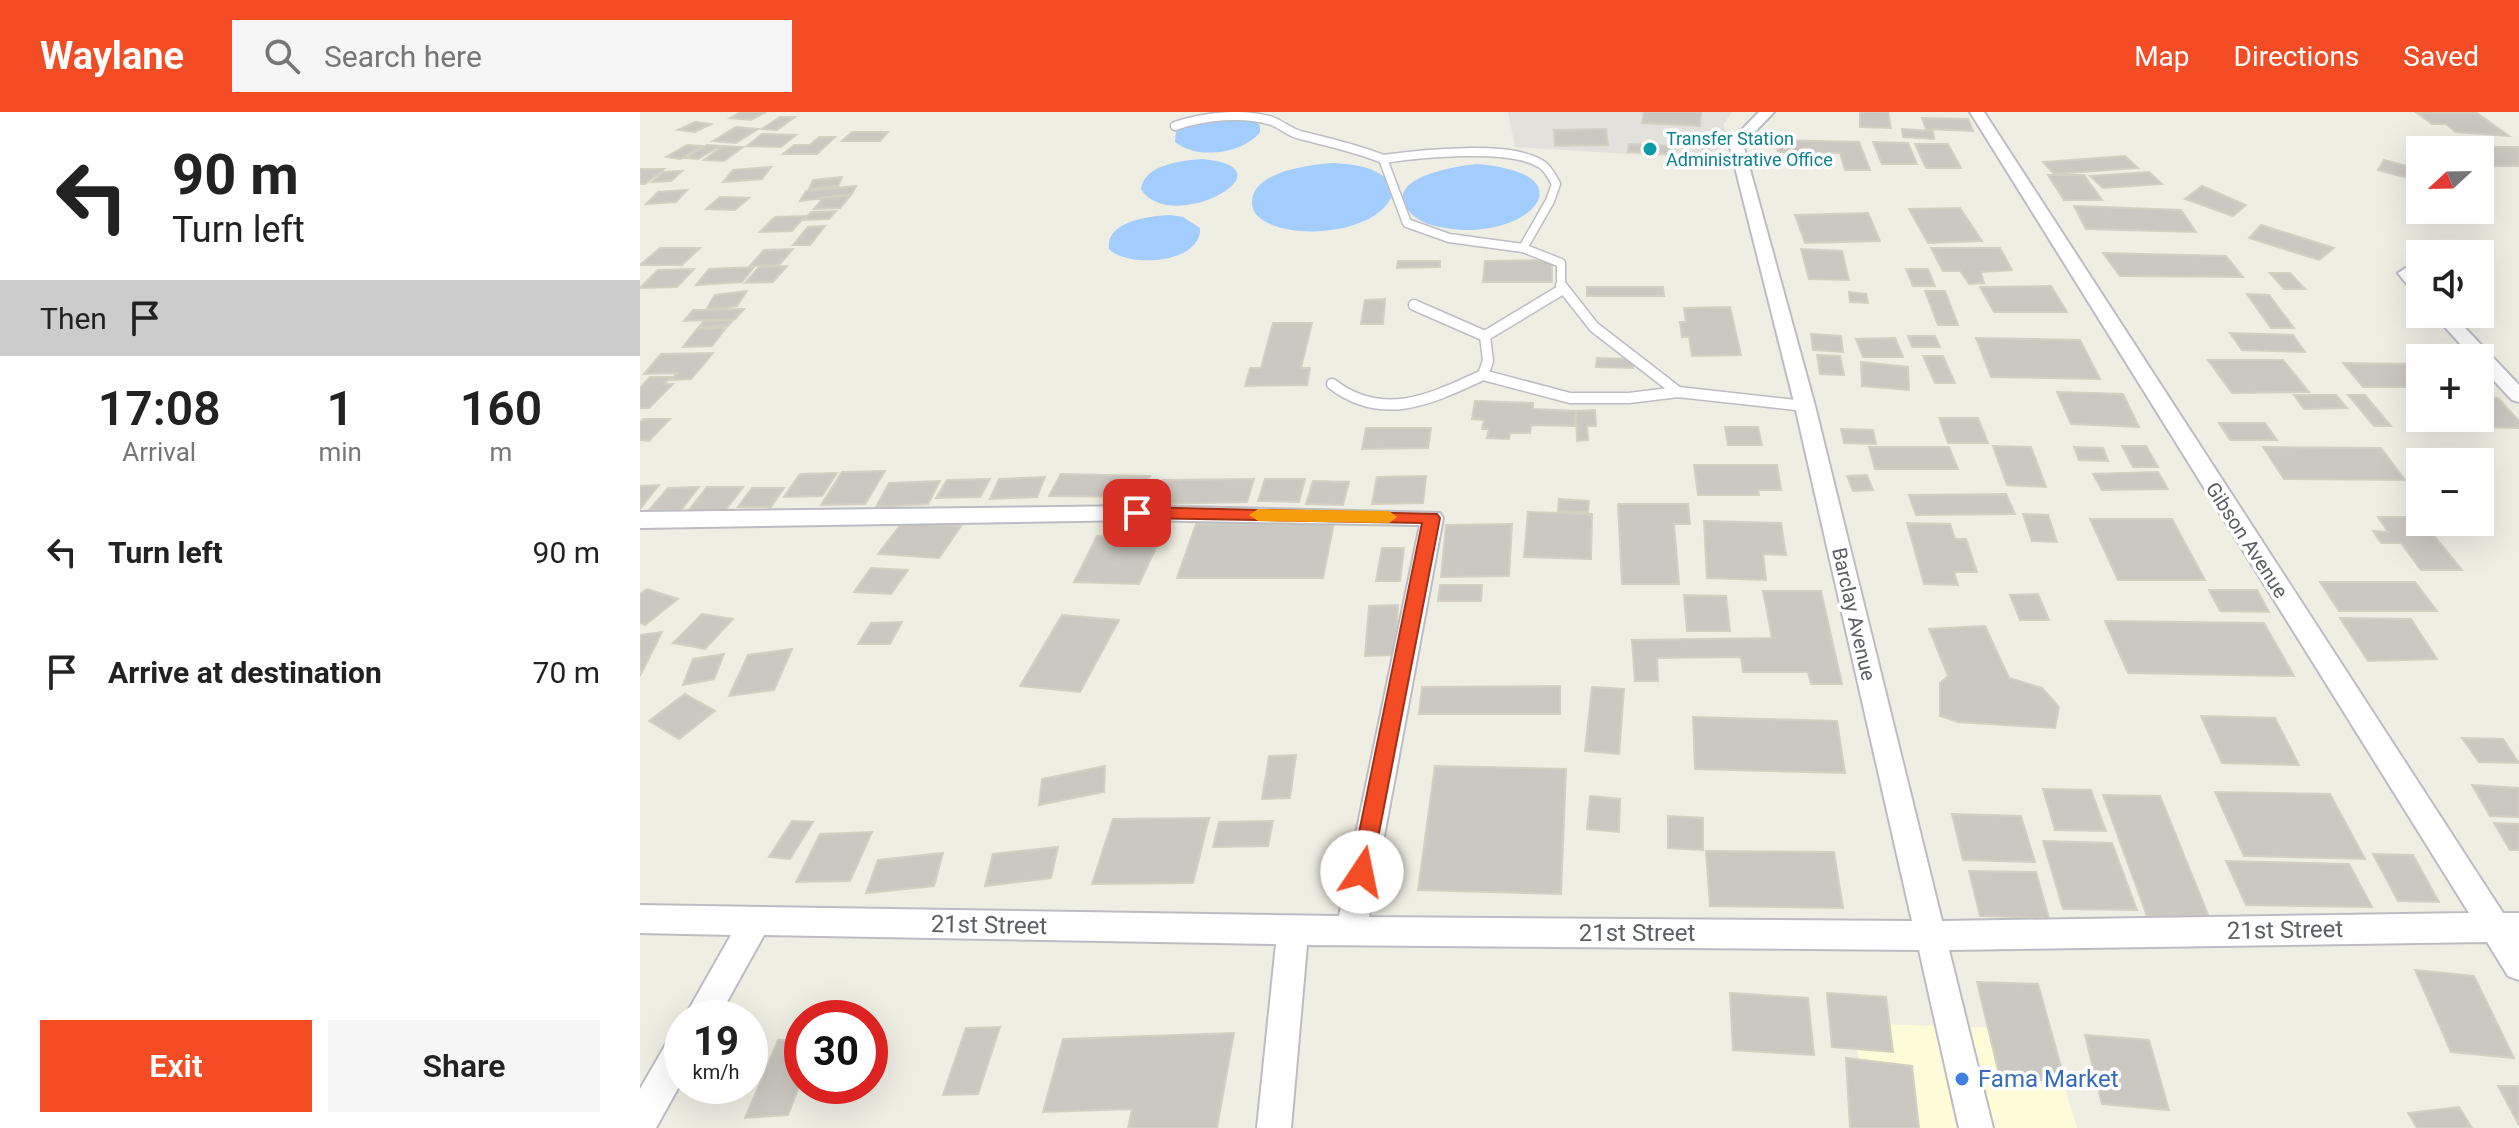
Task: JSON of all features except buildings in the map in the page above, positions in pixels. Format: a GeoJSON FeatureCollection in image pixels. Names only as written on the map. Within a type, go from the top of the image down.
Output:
{"type":"FeatureCollection","features":[{"type":"Feature","properties":{"kind":"street","name":"Barclay Avenue"},"geometry":{"type":"LineString","coordinates":[[1767,112],[1736,143],[1805,406],[1976,1128]]}},
{"type":"Feature","properties":{"kind":"street","name":"Gibson Avenue"},"geometry":{"type":"LineString","coordinates":[[1977,112],[2507,927],[2519,965]]}},
{"type":"Feature","properties":{"kind":"street"},"geometry":{"type":"LineString","coordinates":[[2455,328],[2519,396]]}},
{"type":"Feature","properties":{"kind":"street"},"geometry":{"type":"LineString","coordinates":[[640,520],[1137,513],[1432,518],[1351,931]]}},
{"type":"Feature","properties":{"kind":"street","name":"21st Street"},"geometry":{"type":"LineString","coordinates":[[640,919],[1351,931],[1929,936],[2507,927]]}},
{"type":"Feature","properties":{"kind":"street"},"geometry":{"type":"LineString","coordinates":[[710,1000],[755,923]]}},
{"type":"Feature","properties":{"kind":"street"},"geometry":{"type":"LineString","coordinates":[[1274,1128],[1293,929]]}},
{"type":"Feature","properties":{"kind":"street"},"geometry":{"type":"LineString","coordinates":[[640,1122],[664,1080]]}},
{"type":"Feature","properties":{"kind":"lane"},"geometry":{"type":"LineString","coordinates":[[1175,126],[1198,116],[1251,114],[1299,135],[1344,144],[1383,159],[1418,153],[1521,155],[1545,166],[1556,184],[1552,200],[1531,227],[1523,248]]}},
{"type":"Feature","properties":{"kind":"lane"},"geometry":{"type":"LineString","coordinates":[[1383,159],[1397,189],[1397,206],[1407,223],[1449,238],[1523,248],[1561,263],[1563,289],[1594,327],[1678,392]]}},
{"type":"Feature","properties":{"kind":"lane"},"geometry":{"type":"LineString","coordinates":[[1485,336],[1563,289]]}},
{"type":"Feature","properties":{"kind":"lane"},"geometry":{"type":"LineString","coordinates":[[1414,305],[1485,336]]}},
{"type":"Feature","properties":{"kind":"lane"},"geometry":{"type":"LineString","coordinates":[[1483,375],[1488,361],[1485,336]]}},
{"type":"Feature","properties":{"kind":"lane"},"geometry":{"type":"LineString","coordinates":[[1332,384],[1346,399],[1380,407],[1425,399],[1483,375],[1570,398],[1629,398],[1678,392],[1805,406]]}},
{"type":"Feature","properties":{"kind":"shaded area"},"geometry":{"type":"Polygon","coordinates":[[[1508,112],[1732,112],[1724,124],[1728,147],[1692,158],[1515,147],[1508,112]]]}},
{"type":"Feature","properties":{"kind":"shaded area","name":"Fama Market"},"geometry":{"type":"Polygon","coordinates":[[[1853,1023],[2047,1030],[2077,1128],[1870,1128],[1853,1023]]]}},
{"type":"Feature","properties":{"kind":"water"},"geometry":{"type":"Polygon","coordinates":[[[1205,116],[1255,120],[1260,132],[1243,145],[1219,152],[1195,151],[1175,142],[1176,131],[1205,116]]]}},
{"type":"Feature","properties":{"kind":"water"},"geometry":{"type":"Polygon","coordinates":[[[1201,159],[1228,165],[1237,174],[1233,185],[1219,195],[1198,203],[1176,206],[1156,202],[1141,189],[1149,174],[1156,169],[1201,159]]]}},
{"type":"Feature","properties":{"kind":"water"},"geometry":{"type":"Polygon","coordinates":[[[1335,163],[1376,171],[1394,188],[1388,203],[1375,215],[1357,224],[1314,231],[1274,226],[1255,213],[1252,202],[1255,191],[1272,176],[1313,165],[1335,163]]]}},
{"type":"Feature","properties":{"kind":"water"},"geometry":{"type":"Polygon","coordinates":[[[1476,164],[1512,170],[1533,180],[1540,193],[1535,206],[1521,217],[1499,226],[1471,230],[1431,225],[1408,210],[1403,199],[1406,189],[1414,181],[1454,167],[1476,164]]]}},
{"type":"Feature","properties":{"kind":"water"},"geometry":{"type":"Polygon","coordinates":[[[1170,215],[1183,217],[1200,228],[1197,240],[1189,249],[1163,259],[1147,260],[1132,259],[1109,249],[1114,232],[1121,226],[1141,219],[1170,215]]]}},
{"type":"Feature","properties":{"kind":"slow traffic"},"geometry":{"type":"LineString","coordinates":[[1258,515],[1389,517]]}},
{"type":"Feature","properties":{"kind":"place","name":"Transfer Station Administrative Office"},"geometry":{"type":"Point","coordinates":[1650,149]}},
{"type":"Feature","properties":{"kind":"place","name":"Fama Market"},"geometry":{"type":"Point","coordinates":[1962,1079]}},
{"type":"Feature","properties":{"kind":"route"},"geometry":{"type":"LineString","coordinates":[[1137,513],[1432,518],[1362,872]]}}]}
